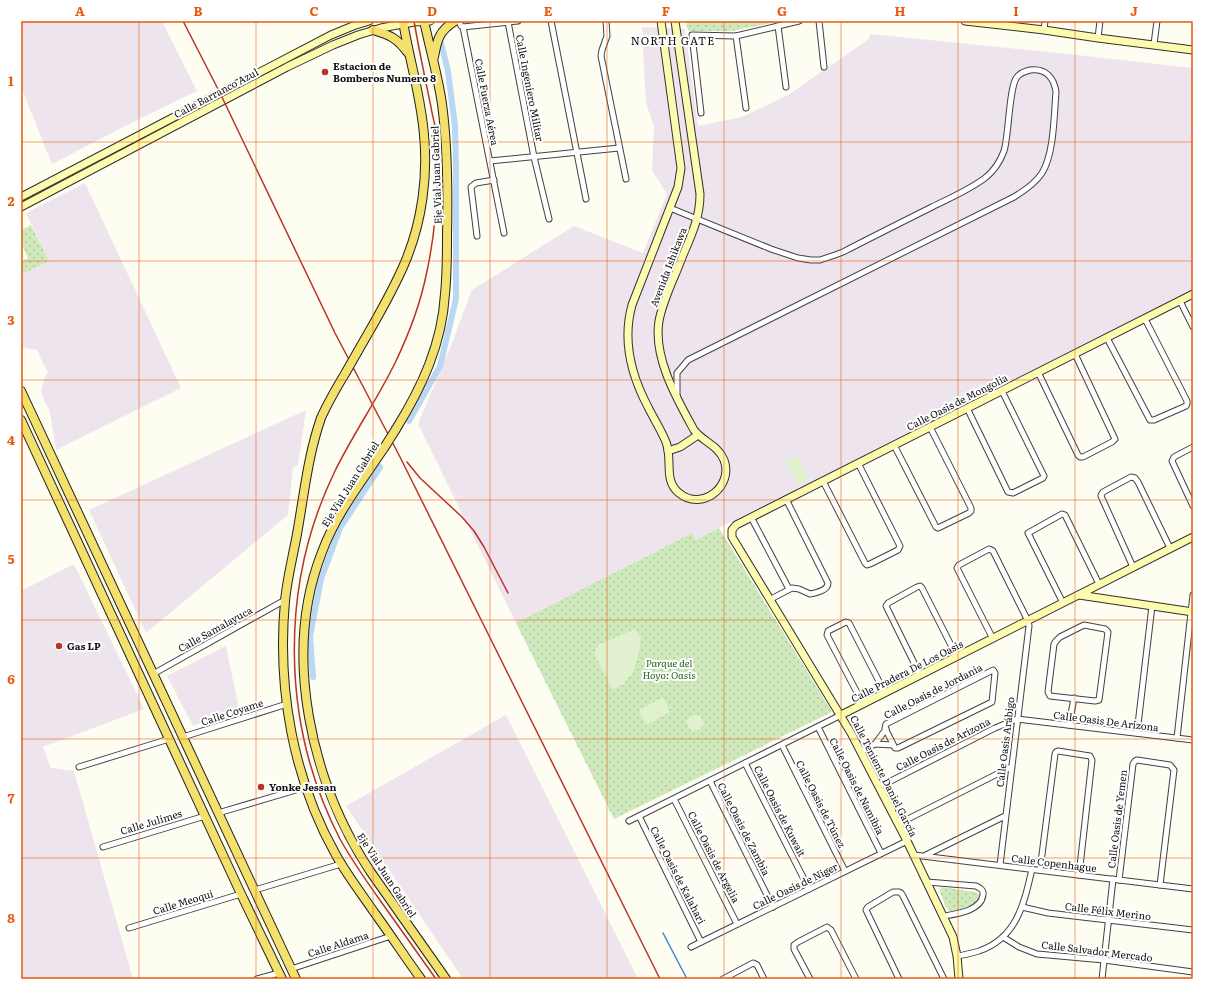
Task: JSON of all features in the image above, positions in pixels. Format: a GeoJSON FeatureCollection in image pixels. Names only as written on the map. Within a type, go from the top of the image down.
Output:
{"type":"FeatureCollection","features":[{"type":"Feature","properties":{"kind":"main road","name":"Eje Vial Juan Gabriel"},"geometry":{"type":"LineString","coordinates":[[424,21],[441,102],[447,152],[448,209],[445,295],[441,323],[430,364],[415,398],[340,515],[327,539],[317,566],[310,593],[304,632],[304,663],[307,695],[314,736],[324,775],[344,827],[370,871],[446,979]]}},
{"type":"Feature","properties":{"kind":"main road"},"geometry":{"type":"LineString","coordinates":[[433,62],[436,42],[439,36],[455,21]]}},
{"type":"Feature","properties":{"kind":"main road","name":"Eje Vial Juan Gabriel"},"geometry":{"type":"LineString","coordinates":[[403,22],[423,122],[425,143],[424,178],[420,207],[412,245],[401,272],[388,298],[326,407],[316,436],[305,486],[285,600],[283,654],[287,704],[296,754],[306,787],[321,826],[341,864],[421,979]]}},
{"type":"Feature","properties":{"kind":"main road"},"geometry":{"type":"LineString","coordinates":[[373,30],[390,35],[402,45],[410,56]]}},
{"type":"Feature","properties":{"kind":"main road"},"geometry":{"type":"LineString","coordinates":[[21,391],[296,979]]}},
{"type":"Feature","properties":{"kind":"main road"},"geometry":{"type":"LineString","coordinates":[[21,420],[241,894],[281,976]]}},
{"type":"Feature","properties":{"kind":"main road"},"geometry":{"type":"LineString","coordinates":[[115,621],[126,616]]}},
{"type":"Feature","properties":{"kind":"street","name":"Calle Barranco Azul"},"geometry":{"type":"LineString","coordinates":[[21,197],[331,34],[369,21]]}},
{"type":"Feature","properties":{"kind":"street","name":"Calle Barranco Azul"},"geometry":{"type":"LineString","coordinates":[[21,207],[293,64],[339,42],[373,30],[403,22],[430,21]]}},
{"type":"Feature","properties":{"kind":"street"},"geometry":{"type":"LineString","coordinates":[[459,21],[460,26],[463,27],[518,21]]}},
{"type":"Feature","properties":{"kind":"street"},"geometry":{"type":"LineString","coordinates":[[552,21],[586,199]]}},
{"type":"Feature","properties":{"kind":"street"},"geometry":{"type":"LineString","coordinates":[[606,21],[607,36],[602,50],[602,56],[626,179]]}},
{"type":"Feature","properties":{"kind":"street","name":"Avenida Ishikawa"},"geometry":{"type":"LineString","coordinates":[[661,22],[681,168],[678,187],[632,305],[629,316],[627,342],[635,381],[666,442],[668,451],[669,476],[677,492],[687,498],[698,500],[707,498],[720,488],[725,475],[726,466],[718,450],[698,435],[694,430],[677,397],[661,358],[658,335],[659,322],[665,300],[700,210],[700,194],[675,21]]}},
{"type":"Feature","properties":{"kind":"street"},"geometry":{"type":"LineString","coordinates":[[701,113],[693,35],[736,36],[799,21]]}},
{"type":"Feature","properties":{"kind":"street"},"geometry":{"type":"LineString","coordinates":[[819,21],[824,67]]}},
{"type":"Feature","properties":{"kind":"street"},"geometry":{"type":"LineString","coordinates":[[965,21],[986,22],[1193,50]]}},
{"type":"Feature","properties":{"kind":"street"},"geometry":{"type":"LineString","coordinates":[[1044,30],[1045,21]]}},
{"type":"Feature","properties":{"kind":"street"},"geometry":{"type":"LineString","coordinates":[[1098,38],[1100,21]]}},
{"type":"Feature","properties":{"kind":"street"},"geometry":{"type":"LineString","coordinates":[[1154,44],[1157,21]]}},
{"type":"Feature","properties":{"kind":"street","name":"Calle Ingeniero Militar"},"geometry":{"type":"LineString","coordinates":[[508,22],[534,157],[549,219]]}},
{"type":"Feature","properties":{"kind":"street"},"geometry":{"type":"LineString","coordinates":[[778,26],[786,87]]}},
{"type":"Feature","properties":{"kind":"street","name":"Calle Fuerza Aérea"},"geometry":{"type":"LineString","coordinates":[[463,27],[504,233]]}},
{"type":"Feature","properties":{"kind":"street"},"geometry":{"type":"LineString","coordinates":[[736,36],[746,108]]}},
{"type":"Feature","properties":{"kind":"street"},"geometry":{"type":"LineString","coordinates":[[670,208],[798,258],[820,260],[835,255],[958,195],[984,178],[993,170],[1004,151],[1008,131],[1013,86],[1017,77],[1024,72],[1042,70],[1054,81],[1056,92],[1050,154],[1047,164],[1041,174],[1029,187],[1014,197],[688,360],[677,373],[677,397]]}},
{"type":"Feature","properties":{"kind":"street"},"geometry":{"type":"LineString","coordinates":[[490,161],[619,148]]}},
{"type":"Feature","properties":{"kind":"street"},"geometry":{"type":"LineString","coordinates":[[477,236],[471,187],[476,183],[494,180]]}},
{"type":"Feature","properties":{"kind":"street","name":"Calle Oasis de Mongolia"},"geometry":{"type":"LineString","coordinates":[[732,530],[736,525],[786,499],[1193,294]]}},
{"type":"Feature","properties":{"kind":"street"},"geometry":{"type":"LineString","coordinates":[[1180,301],[1193,327]]}},
{"type":"Feature","properties":{"kind":"street"},"geometry":{"type":"LineString","coordinates":[[1107,338],[1150,420],[1154,420],[1186,406],[1187,401],[1145,319]]}},
{"type":"Feature","properties":{"kind":"street"},"geometry":{"type":"LineString","coordinates":[[1038,372],[1078,455],[1083,457],[1112,442],[1114,439],[1075,354]]}},
{"type":"Feature","properties":{"kind":"street"},"geometry":{"type":"LineString","coordinates":[[967,408],[1008,492],[1013,493],[1044,476],[1002,391]]}},
{"type":"Feature","properties":{"kind":"street"},"geometry":{"type":"LineString","coordinates":[[894,445],[936,527],[938,528],[969,513],[971,508],[930,427]]}},
{"type":"Feature","properties":{"kind":"street"},"geometry":{"type":"LineString","coordinates":[[668,451],[680,447],[698,435]]}},
{"type":"Feature","properties":{"kind":"street"},"geometry":{"type":"LineString","coordinates":[[1193,447],[1174,457],[1172,461],[1193,506]]}},
{"type":"Feature","properties":{"kind":"street"},"geometry":{"type":"LineString","coordinates":[[822,481],[866,564],[870,564],[899,549],[900,546],[858,463]]}},
{"type":"Feature","properties":{"kind":"street"},"geometry":{"type":"LineString","coordinates":[[1134,567],[1101,496],[1103,492],[1131,477],[1135,478],[1138,482],[1170,548]]}},
{"type":"Feature","properties":{"kind":"street"},"geometry":{"type":"LineString","coordinates":[[771,599],[789,589],[796,588],[808,594],[812,594],[826,588],[828,584],[786,499]]}},
{"type":"Feature","properties":{"kind":"street"},"geometry":{"type":"LineString","coordinates":[[1063,603],[1028,532],[1062,514],[1065,515],[1099,584]]}},
{"type":"Feature","properties":{"kind":"street"},"geometry":{"type":"LineString","coordinates":[[751,517],[789,589]]}},
{"type":"Feature","properties":{"kind":"street","name":"Calle Teniente Daniel García"},"geometry":{"type":"LineString","coordinates":[[732,530],[732,537],[842,715],[907,841],[953,937],[957,956],[959,979]]}},
{"type":"Feature","properties":{"kind":"street","name":"Calle Pradera De Los Oasis"},"geometry":{"type":"LineString","coordinates":[[629,821],[1193,537]]}},
{"type":"Feature","properties":{"kind":"street"},"geometry":{"type":"LineString","coordinates":[[993,639],[957,568],[959,565],[988,550],[993,551],[1028,620]]}},
{"type":"Feature","properties":{"kind":"street"},"geometry":{"type":"LineString","coordinates":[[920,675],[886,606],[888,603],[917,587],[920,586],[922,588],[957,657]]}},
{"type":"Feature","properties":{"kind":"street"},"geometry":{"type":"LineString","coordinates":[[1079,595],[1192,612]]}},
{"type":"Feature","properties":{"kind":"street"},"geometry":{"type":"LineString","coordinates":[[1177,738],[1193,595]]}},
{"type":"Feature","properties":{"kind":"street","name":"Calle Samalayuca"},"geometry":{"type":"LineString","coordinates":[[153,674],[285,600]]}},
{"type":"Feature","properties":{"kind":"street"},"geometry":{"type":"LineString","coordinates":[[1137,733],[1152,606]]}},
{"type":"Feature","properties":{"kind":"street","name":"Calle Oasis Arábigo"},"geometry":{"type":"LineString","coordinates":[[1000,865],[1028,633],[1028,620]]}},
{"type":"Feature","properties":{"kind":"street"},"geometry":{"type":"LineString","coordinates":[[863,704],[827,635],[828,631],[846,622],[849,623],[885,693]]}},
{"type":"Feature","properties":{"kind":"street"},"geometry":{"type":"LineString","coordinates":[[1084,625],[1105,628],[1108,632],[1099,698],[1097,701],[1074,698],[1052,696],[1048,694],[1054,644],[1060,637],[1084,625]]}},
{"type":"Feature","properties":{"kind":"street","name":"Calle Oasis de Jordania"},"geometry":{"type":"LineString","coordinates":[[875,744],[893,745],[898,748],[992,702],[995,672],[992,671],[886,724],[885,726],[893,745]]}},
{"type":"Feature","properties":{"kind":"street"},"geometry":{"type":"LineString","coordinates":[[1069,725],[1074,698]]}},
{"type":"Feature","properties":{"kind":"street","name":"Calle Coyame"},"geometry":{"type":"LineString","coordinates":[[183,737],[287,704]]}},
{"type":"Feature","properties":{"kind":"street","name":"Calle Oasis De Arizona"},"geometry":{"type":"LineString","coordinates":[[1017,719],[1193,740]]}},
{"type":"Feature","properties":{"kind":"street","name":"Calle Oasis de Arizona"},"geometry":{"type":"LineString","coordinates":[[879,787],[995,728],[1017,719]]}},
{"type":"Feature","properties":{"kind":"street","name":"Calle Oasis de Namibia"},"geometry":{"type":"LineString","coordinates":[[818,727],[881,853]]}},
{"type":"Feature","properties":{"kind":"street","name":"Calle Oasis de Jordania"},"geometry":{"type":"LineString","coordinates":[[861,751],[875,744],[886,729]]}},
{"type":"Feature","properties":{"kind":"street"},"geometry":{"type":"LineString","coordinates":[[79,767],[169,740]]}},
{"type":"Feature","properties":{"kind":"street","name":"Calle Oasis de Túnez"},"geometry":{"type":"LineString","coordinates":[[782,745],[845,871]]}},
{"type":"Feature","properties":{"kind":"street"},"geometry":{"type":"LineString","coordinates":[[1040,870],[1055,754],[1058,751],[1092,757],[1079,875]]}},
{"type":"Feature","properties":{"kind":"street","name":"Calle Oasis de Yemen"},"geometry":{"type":"LineString","coordinates":[[1119,880],[1133,764],[1137,760],[1170,765],[1173,768],[1160,885]]}},
{"type":"Feature","properties":{"kind":"street","name":"Calle Oasis de Kuwait"},"geometry":{"type":"LineString","coordinates":[[745,763],[809,889]]}},
{"type":"Feature","properties":{"kind":"street"},"geometry":{"type":"LineString","coordinates":[[898,824],[1011,767]]}},
{"type":"Feature","properties":{"kind":"street","name":"Calle Oasis de Zambia"},"geometry":{"type":"LineString","coordinates":[[710,781],[773,907]]}},
{"type":"Feature","properties":{"kind":"street"},"geometry":{"type":"LineString","coordinates":[[218,813],[306,787]]}},
{"type":"Feature","properties":{"kind":"street","name":"Calle Oasis de Argelia"},"geometry":{"type":"LineString","coordinates":[[674,799],[737,924]]}},
{"type":"Feature","properties":{"kind":"street","name":"Calle Julimes"},"geometry":{"type":"LineString","coordinates":[[102,846],[205,816]]}},
{"type":"Feature","properties":{"kind":"street","name":"Calle Oasis de Kalahari"},"geometry":{"type":"LineString","coordinates":[[638,816],[701,942]]}},
{"type":"Feature","properties":{"kind":"street"},"geometry":{"type":"LineString","coordinates":[[925,856],[1005,816]]}},
{"type":"Feature","properties":{"kind":"street","name":"Calle Oasis de Niger"},"geometry":{"type":"LineString","coordinates":[[691,947],[907,841]]}},
{"type":"Feature","properties":{"kind":"street","name":"Calle Copenhague"},"geometry":{"type":"LineString","coordinates":[[914,855],[1193,889]]}},
{"type":"Feature","properties":{"kind":"street"},"geometry":{"type":"LineString","coordinates":[[254,890],[341,864]]}},
{"type":"Feature","properties":{"kind":"street"},"geometry":{"type":"LineString","coordinates":[[957,956],[985,948],[1003,937],[1015,922],[1022,906],[1032,869]]}},
{"type":"Feature","properties":{"kind":"street"},"geometry":{"type":"LineString","coordinates":[[1102,979],[1113,879]]}},
{"type":"Feature","properties":{"kind":"street"},"geometry":{"type":"LineString","coordinates":[[927,882],[976,886],[981,889],[983,896],[981,901],[973,908],[961,914],[944,916]]}},
{"type":"Feature","properties":{"kind":"street"},"geometry":{"type":"LineString","coordinates":[[899,979],[866,910],[868,907],[893,892],[901,893],[903,896],[944,979]]}},
{"type":"Feature","properties":{"kind":"street","name":"Calle Meoqui"},"geometry":{"type":"LineString","coordinates":[[129,928],[241,894]]}},
{"type":"Feature","properties":{"kind":"street","name":"Calle Félix Merino"},"geometry":{"type":"LineString","coordinates":[[1022,906],[1048,913],[1193,930]]}},
{"type":"Feature","properties":{"kind":"street"},"geometry":{"type":"LineString","coordinates":[[810,979],[794,949],[794,945],[827,927],[831,930],[856,979]]}},
{"type":"Feature","properties":{"kind":"street","name":"Calle Aldama"},"geometry":{"type":"LineString","coordinates":[[291,969],[391,936]]}},
{"type":"Feature","properties":{"kind":"street","name":"Calle Salvador Mercado"},"geometry":{"type":"LineString","coordinates":[[1003,937],[1019,947],[1037,954],[1104,960],[1193,972]]}},
{"type":"Feature","properties":{"kind":"street"},"geometry":{"type":"LineString","coordinates":[[723,979],[754,963],[757,965],[764,979]]}},
{"type":"Feature","properties":{"kind":"street"},"geometry":{"type":"LineString","coordinates":[[257,979],[281,976]]}},
{"type":"Feature","properties":{"kind":"shaded area"},"geometry":{"type":"Polygon","coordinates":[[[21,21],[162,21],[197,91],[52,164],[21,87],[21,21]]]}},
{"type":"Feature","properties":{"kind":"shaded area"},"geometry":{"type":"Polygon","coordinates":[[[642,27],[685,29],[698,126],[742,117],[788,95],[869,39],[870,34],[1193,68],[1193,289],[695,540],[692,533],[516,623],[418,424],[452,343],[472,290],[574,226],[643,253],[667,194],[652,170],[654,127],[646,103],[642,27]]]}},
{"type":"Feature","properties":{"kind":"shaded area"},"geometry":{"type":"Polygon","coordinates":[[[85,183],[181,388],[56,450],[50,412],[41,391],[45,377],[48,373],[37,350],[21,347],[21,275],[49,261],[26,213],[85,183]]]}},
{"type":"Feature","properties":{"kind":"shaded area"},"geometry":{"type":"Polygon","coordinates":[[[306,410],[298,465],[293,468],[288,515],[146,633],[89,510],[306,410]]]}},
{"type":"Feature","properties":{"kind":"shaded area"},"geometry":{"type":"Polygon","coordinates":[[[74,564],[144,709],[43,747],[51,768],[74,771],[133,979],[21,979],[21,591],[74,564]]]}},
{"type":"Feature","properties":{"kind":"shaded area"},"geometry":{"type":"Polygon","coordinates":[[[226,646],[239,710],[193,726],[167,676],[226,646]]]}},
{"type":"Feature","properties":{"kind":"shaded area"},"geometry":{"type":"Polygon","coordinates":[[[506,715],[638,979],[463,979],[346,806],[506,715]]]}},
{"type":"Feature","properties":{"kind":"green space"},"geometry":{"type":"Polygon","coordinates":[[[688,21],[782,21],[732,31],[689,31],[686,26],[688,21]]]}},
{"type":"Feature","properties":{"kind":"green space"},"geometry":{"type":"Polygon","coordinates":[[[31,225],[49,261],[21,275],[21,262],[28,258],[21,243],[21,230],[31,225]]]}},
{"type":"Feature","properties":{"kind":"green space"},"geometry":{"type":"Polygon","coordinates":[[[797,455],[809,479],[797,485],[785,461],[797,455]]]}},
{"type":"Feature","properties":{"kind":"green space","name":"Parque del Hoyo: Oasis"},"geometry":{"type":"Polygon","coordinates":[[[719,528],[832,712],[614,819],[516,623],[692,533],[696,540],[719,528]]]}},
{"type":"Feature","properties":{"kind":"green space"},"geometry":{"type":"Polygon","coordinates":[[[635,629],[641,637],[640,648],[633,673],[623,684],[613,690],[594,653],[598,645],[635,629]]]}},
{"type":"Feature","properties":{"kind":"green space"},"geometry":{"type":"Polygon","coordinates":[[[663,697],[670,712],[646,725],[639,710],[663,697]]]}},
{"type":"Feature","properties":{"kind":"green space"},"geometry":{"type":"Polygon","coordinates":[[[700,715],[704,723],[699,730],[691,731],[686,721],[691,716],[700,715]]]}},
{"type":"Feature","properties":{"kind":"green space"},"geometry":{"type":"Polygon","coordinates":[[[941,887],[976,892],[980,895],[975,903],[967,908],[954,912],[948,909],[939,891],[941,887]]]}},
{"type":"Feature","properties":{"kind":"waterway"},"geometry":{"type":"LineString","coordinates":[[409,421],[440,366],[456,299],[455,126],[448,71],[441,43]]}},
{"type":"Feature","properties":{"kind":"waterway"},"geometry":{"type":"LineString","coordinates":[[313,677],[310,636],[321,579],[340,528],[380,467]]}},
{"type":"Feature","properties":{"kind":"waterway"},"geometry":{"type":"LineString","coordinates":[[663,933],[687,979]]}},
{"type":"Feature","properties":{"kind":"railway"},"geometry":{"type":"LineString","coordinates":[[183,21],[220,93],[335,333],[400,457],[660,979]]}},
{"type":"Feature","properties":{"kind":"railway"},"geometry":{"type":"LineString","coordinates":[[414,21],[438,142],[437,197],[429,259],[418,306],[400,352],[381,390],[342,457],[317,515],[304,561],[296,608],[294,655],[298,703],[306,750],[321,795],[340,839],[371,887],[436,979]]}},
{"type":"Feature","properties":{"kind":"railway"},"geometry":{"type":"LineString","coordinates":[[407,462],[420,478],[462,517],[474,531],[508,593]]}},
{"type":"Feature","properties":{"kind":"place","name":"Estacion de Bomberos Numero 8"},"geometry":{"type":"Point","coordinates":[325,72]}},
{"type":"Feature","properties":{"kind":"place","name":"Gas LP"},"geometry":{"type":"Point","coordinates":[59,646]}},
{"type":"Feature","properties":{"kind":"place","name":"Yonke Jessan"},"geometry":{"type":"Point","coordinates":[261,787]}},
{"type":"Feature","properties":{"kind":"district","name":"NORTH GATE"},"geometry":{"type":"Point","coordinates":[673,41]}}]}
